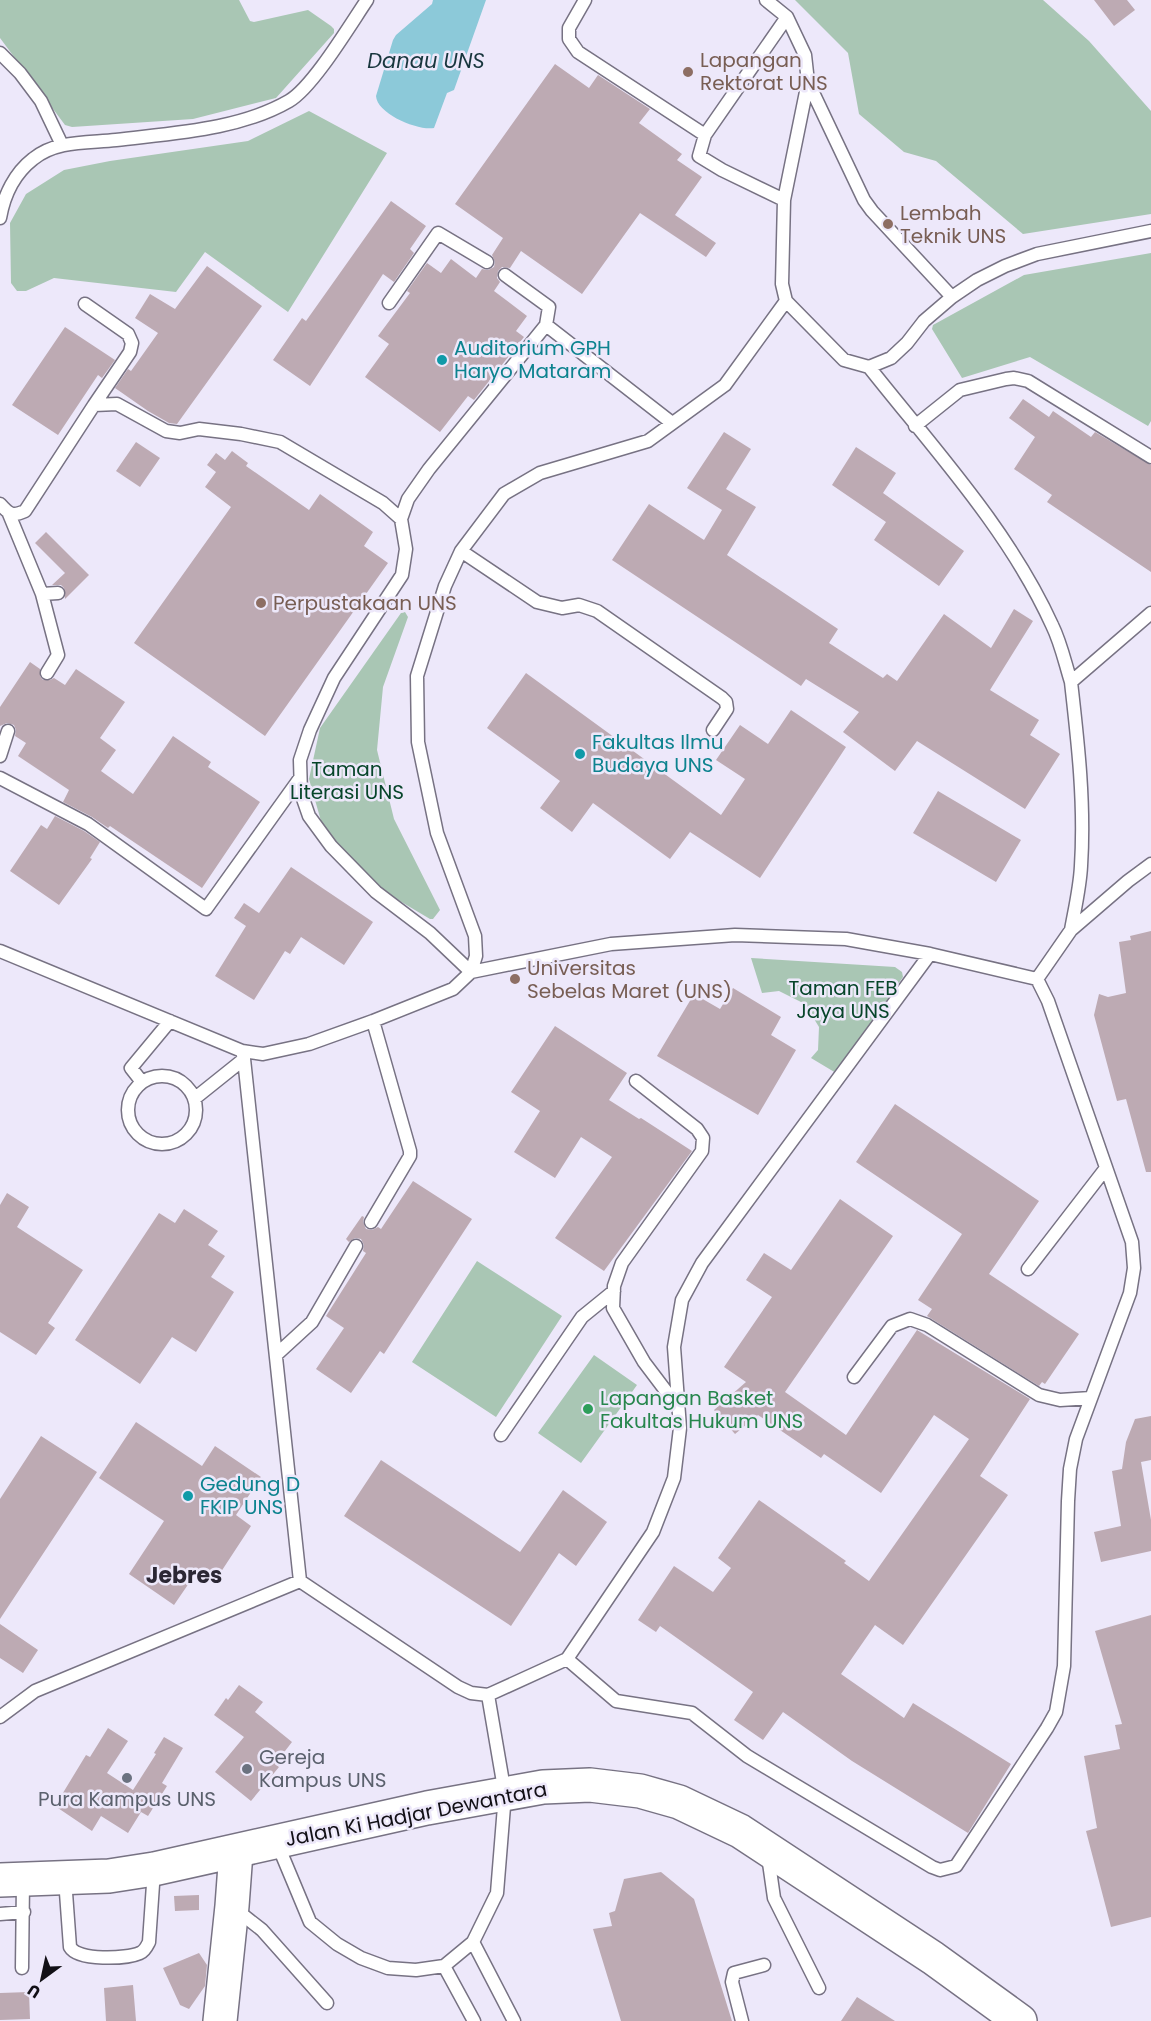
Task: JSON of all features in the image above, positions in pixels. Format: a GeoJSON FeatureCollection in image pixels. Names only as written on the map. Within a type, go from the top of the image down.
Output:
{"type":"FeatureCollection","features":[{"type":"Feature","properties":{"kind":"main road","name":"Jalan Ki Hadjar Dewantara"},"geometry":{"type":"LineString","coordinates":[[12,1880],[109,1876],[154,1869],[427,1808],[543,1787],[590,1785],[640,1791],[679,1802],[740,1831],[933,1958],[1020,2021]]}},
{"type":"Feature","properties":{"kind":"main road"},"geometry":{"type":"LineString","coordinates":[[220,2021],[236,1852]]}},
{"type":"Feature","properties":{"kind":"lane"},"geometry":{"type":"LineString","coordinates":[[0,218],[12,181],[33,158],[62,145],[232,124],[263,114],[292,100],[316,74],[367,0]]}},
{"type":"Feature","properties":{"kind":"lane"},"geometry":{"type":"LineString","coordinates":[[585,0],[568,28],[569,39],[578,52],[705,135]]}},
{"type":"Feature","properties":{"kind":"lane"},"geometry":{"type":"LineString","coordinates":[[766,0],[787,17],[806,55],[808,82],[784,200],[782,284],[786,300],[844,360],[869,367],[982,509],[1024,570],[1053,627],[1071,682],[1080,757],[1081,867],[1071,930]]}},
{"type":"Feature","properties":{"kind":"lane"},"geometry":{"type":"LineString","coordinates":[[784,200],[701,159],[699,152],[705,135],[787,17]]}},
{"type":"Feature","properties":{"kind":"lane"},"geometry":{"type":"LineString","coordinates":[[3,61],[21,73],[41,101],[62,145]]}},
{"type":"Feature","properties":{"kind":"lane"},"geometry":{"type":"LineString","coordinates":[[808,82],[864,200],[952,297]]}},
{"type":"Feature","properties":{"kind":"lane"},"geometry":{"type":"LineString","coordinates":[[869,367],[891,358],[907,343],[924,321],[952,297],[977,280],[1005,266],[1037,254],[1151,231]]}},
{"type":"Feature","properties":{"kind":"lane"},"geometry":{"type":"LineString","coordinates":[[389,303],[438,233],[487,262]]}},
{"type":"Feature","properties":{"kind":"lane"},"geometry":{"type":"LineString","coordinates":[[471,972],[430,933],[376,892],[331,846],[309,816],[301,793],[300,760],[310,730],[334,678],[402,575],[406,549],[401,519],[408,499],[429,469],[546,325],[549,308],[505,274]]}},
{"type":"Feature","properties":{"kind":"lane"},"geometry":{"type":"LineString","coordinates":[[0,951],[170,1021],[243,1055],[284,1051],[374,1021],[453,989],[471,972],[476,956],[475,936],[437,832],[418,742],[417,676],[445,586],[461,551],[504,494],[540,473],[648,441],[725,385],[786,300]]}},
{"type":"Feature","properties":{"kind":"lane"},"geometry":{"type":"LineString","coordinates":[[0,504],[16,516],[25,511],[129,352],[132,343],[128,334],[85,304]]}},
{"type":"Feature","properties":{"kind":"lane"},"geometry":{"type":"LineString","coordinates":[[546,325],[672,423]]}},
{"type":"Feature","properties":{"kind":"lane"},"geometry":{"type":"LineString","coordinates":[[915,426],[960,390],[1014,378],[1028,381],[1151,457]]}},
{"type":"Feature","properties":{"kind":"lane"},"geometry":{"type":"LineString","coordinates":[[94,405],[117,404],[166,431],[180,433],[199,429],[280,442],[383,503],[401,519]]}},
{"type":"Feature","properties":{"kind":"lane"},"geometry":{"type":"LineString","coordinates":[[9,513],[42,594],[58,656],[47,673]]}},
{"type":"Feature","properties":{"kind":"lane"},"geometry":{"type":"LineString","coordinates":[[461,551],[537,602],[562,608],[579,605],[597,611],[722,698],[726,702],[727,709],[713,730]]}},
{"type":"Feature","properties":{"kind":"lane"},"geometry":{"type":"LineString","coordinates":[[42,594],[58,592]]}},
{"type":"Feature","properties":{"kind":"lane"},"geometry":{"type":"LineString","coordinates":[[1071,682],[1151,613]]}},
{"type":"Feature","properties":{"kind":"lane"},"geometry":{"type":"LineString","coordinates":[[0,756],[8,731]]}},
{"type":"Feature","properties":{"kind":"lane"},"geometry":{"type":"LineString","coordinates":[[0,778],[88,824],[206,909],[300,778]]}},
{"type":"Feature","properties":{"kind":"lane"},"geometry":{"type":"LineString","coordinates":[[1037,979],[1071,930],[1151,864]]}},
{"type":"Feature","properties":{"kind":"lane"},"geometry":{"type":"LineString","coordinates":[[471,972],[611,944],[735,935],[846,939],[930,954],[1037,979]]}},
{"type":"Feature","properties":{"kind":"lane"},"geometry":{"type":"LineString","coordinates":[[300,1581],[458,1687],[471,1693],[488,1695],[567,1659],[653,1532],[674,1478],[680,1428],[674,1347],[682,1300],[702,1263],[930,954]]}},
{"type":"Feature","properties":{"kind":"lane"},"geometry":{"type":"LineString","coordinates":[[567,1659],[616,1701],[692,1713],[747,1756],[932,1867],[940,1870],[956,1866],[1056,1712],[1064,1666],[1070,1469],[1076,1439],[1128,1300],[1134,1268],[1131,1242],[1048,1001],[1037,979]]}},
{"type":"Feature","properties":{"kind":"lane"},"geometry":{"type":"LineString","coordinates":[[142,1082],[131,1068],[170,1021]]}},
{"type":"Feature","properties":{"kind":"lane"},"geometry":{"type":"LineString","coordinates":[[371,1222],[410,1156],[374,1021]]}},
{"type":"Feature","properties":{"kind":"lane"},"geometry":{"type":"LineString","coordinates":[[194,1099],[243,1055]]}},
{"type":"Feature","properties":{"kind":"lane"},"geometry":{"type":"LineString","coordinates":[[243,1055],[300,1581]]}},
{"type":"Feature","properties":{"kind":"lane"},"geometry":{"type":"LineString","coordinates":[[157,1076],[172,1077],[186,1086],[194,1099],[196,1114],[191,1128],[180,1139],[166,1144],[151,1142],[138,1134],[130,1122],[128,1107],[132,1093],[142,1082],[157,1076]]}},
{"type":"Feature","properties":{"kind":"lane"},"geometry":{"type":"LineString","coordinates":[[636,1081],[697,1129],[703,1138],[702,1151],[622,1263],[614,1291],[613,1308],[644,1362],[679,1408]]}},
{"type":"Feature","properties":{"kind":"lane"},"geometry":{"type":"LineString","coordinates":[[1028,1269],[1106,1168]]}},
{"type":"Feature","properties":{"kind":"lane"},"geometry":{"type":"LineString","coordinates":[[276,1355],[312,1322],[356,1246]]}},
{"type":"Feature","properties":{"kind":"lane"},"geometry":{"type":"LineString","coordinates":[[501,1435],[582,1317],[614,1291]]}},
{"type":"Feature","properties":{"kind":"lane"},"geometry":{"type":"LineString","coordinates":[[854,1377],[892,1326],[910,1319],[927,1325],[1040,1395],[1060,1400],[1091,1398]]}},
{"type":"Feature","properties":{"kind":"lane"},"geometry":{"type":"LineString","coordinates":[[0,1717],[35,1691],[300,1581]]}},
{"type":"Feature","properties":{"kind":"lane"},"geometry":{"type":"LineString","coordinates":[[276,1842],[310,1922],[337,1944],[361,1958],[388,1968],[416,1970],[444,1966],[473,1942],[497,1893],[505,1794],[488,1695]]}},
{"type":"Feature","properties":{"kind":"lane"},"geometry":{"type":"LineString","coordinates":[[767,1848],[774,1898],[819,1988]]}},
{"type":"Feature","properties":{"kind":"lane"},"geometry":{"type":"LineString","coordinates":[[65,1878],[70,1947],[73,1951],[78,1955],[90,1957],[132,1955],[144,1951],[149,1942],[154,1869]]}},
{"type":"Feature","properties":{"kind":"lane"},"geometry":{"type":"LineString","coordinates":[[12,1880],[24,1912],[22,1968]]}},
{"type":"Feature","properties":{"kind":"lane"},"geometry":{"type":"LineString","coordinates":[[232,1906],[262,1930],[327,2003]]}},
{"type":"Feature","properties":{"kind":"lane"},"geometry":{"type":"LineString","coordinates":[[0,1914],[24,1912]]}},
{"type":"Feature","properties":{"kind":"lane"},"geometry":{"type":"LineString","coordinates":[[473,1942],[514,2021]]}},
{"type":"Feature","properties":{"kind":"lane"},"geometry":{"type":"LineString","coordinates":[[742,2021],[732,1982],[734,1973],[764,1965]]}},
{"type":"Feature","properties":{"kind":"lane"},"geometry":{"type":"LineString","coordinates":[[444,1966],[474,2021]]}},
{"type":"Feature","properties":{"kind":"green space"},"geometry":{"type":"Polygon","coordinates":[[[0,0],[239,0],[250,21],[308,10],[331,26],[334,33],[276,98],[193,119],[72,127],[65,125],[0,38],[0,0]]]}},
{"type":"Feature","properties":{"kind":"green space"},"geometry":{"type":"Polygon","coordinates":[[[795,0],[1043,0],[1089,41],[1151,111],[1151,214],[1023,234],[936,161],[904,152],[859,114],[848,53],[795,0]]]}},
{"type":"Feature","properties":{"kind":"green space"},"geometry":{"type":"Polygon","coordinates":[[[309,111],[387,153],[288,312],[205,252],[176,292],[54,278],[26,291],[17,291],[11,283],[10,223],[26,194],[64,170],[248,141],[309,111]]]}},
{"type":"Feature","properties":{"kind":"green space"},"geometry":{"type":"Polygon","coordinates":[[[1151,253],[1151,421],[1148,426],[1030,357],[962,378],[932,329],[933,325],[1024,275],[1151,253]]]}},
{"type":"Feature","properties":{"kind":"green space","name":"Taman Literasi UNS"},"geometry":{"type":"Polygon","coordinates":[[[405,612],[408,617],[383,687],[377,750],[394,819],[440,910],[433,919],[383,891],[323,828],[309,779],[320,728],[401,613],[405,612]]]}},
{"type":"Feature","properties":{"kind":"green space","name":"Taman FEB Jaya UNS"},"geometry":{"type":"Polygon","coordinates":[[[751,958],[895,967],[902,972],[903,977],[836,1073],[811,1058],[818,1050],[819,1027],[805,1004],[779,991],[762,993],[751,958]]]}},
{"type":"Feature","properties":{"kind":"green space"},"geometry":{"type":"Polygon","coordinates":[[[477,1261],[562,1316],[496,1417],[412,1362],[477,1261]]]}},
{"type":"Feature","properties":{"kind":"green space","name":"Lapangan Basket Fakultas Hukum UNS"},"geometry":{"type":"Polygon","coordinates":[[[594,1355],[637,1385],[581,1463],[538,1433],[594,1355]]]}},
{"type":"Feature","properties":{"kind":"water","name":"Danau UNS"},"geometry":{"type":"Polygon","coordinates":[[[433,0],[486,0],[454,90],[447,93],[434,128],[427,128],[409,124],[391,115],[378,103],[376,96],[393,40],[432,4],[433,0]]]}},
{"type":"Feature","properties":{"kind":"building"},"geometry":{"type":"Polygon","coordinates":[[[1094,0],[1127,0],[1135,10],[1114,26],[1094,0]]]}},
{"type":"Feature","properties":{"kind":"building"},"geometry":{"type":"Polygon","coordinates":[[[555,64],[589,88],[598,75],[650,109],[639,123],[682,154],[677,160],[702,177],[675,215],[716,243],[706,257],[640,213],[582,294],[521,251],[510,268],[502,267],[498,271],[497,278],[500,282],[494,291],[527,316],[516,331],[524,337],[474,400],[468,396],[440,432],[365,377],[389,344],[378,336],[410,293],[407,291],[427,263],[441,273],[451,259],[476,278],[482,269],[488,270],[494,267],[495,262],[492,255],[503,238],[455,204],[555,64]]]}},
{"type":"Feature","properties":{"kind":"building"},"geometry":{"type":"Polygon","coordinates":[[[391,201],[426,226],[410,249],[414,253],[394,282],[383,274],[310,386],[273,360],[302,318],[306,321],[391,201]]]}},
{"type":"Feature","properties":{"kind":"building"},"geometry":{"type":"Polygon","coordinates":[[[207,266],[262,306],[177,424],[169,423],[115,388],[128,369],[131,371],[158,333],[135,318],[150,294],[175,309],[207,266]]]}},
{"type":"Feature","properties":{"kind":"building"},"geometry":{"type":"Polygon","coordinates":[[[65,327],[115,360],[102,378],[98,375],[58,435],[12,405],[65,327]]]}},
{"type":"Feature","properties":{"kind":"building"},"geometry":{"type":"Polygon","coordinates":[[[1023,399],[1049,417],[1053,411],[1091,437],[1095,432],[1151,465],[1151,572],[1047,502],[1052,495],[1014,469],[1035,437],[1009,418],[1023,399]]]}},
{"type":"Feature","properties":{"kind":"building"},"geometry":{"type":"Polygon","coordinates":[[[724,432],[751,449],[726,489],[756,507],[727,555],[838,629],[829,643],[883,678],[887,674],[897,681],[944,614],[991,648],[1014,609],[1033,621],[990,690],[1039,720],[1030,735],[1060,754],[1025,809],[917,741],[895,771],[843,732],[859,712],[806,679],[801,686],[612,560],[649,504],[704,540],[722,510],[687,488],[724,432]]]}},
{"type":"Feature","properties":{"kind":"building"},"geometry":{"type":"Polygon","coordinates":[[[136,442],[160,458],[140,487],[116,471],[136,442]]]}},
{"type":"Feature","properties":{"kind":"building"},"geometry":{"type":"Polygon","coordinates":[[[856,447],[896,473],[883,493],[964,551],[939,586],[874,540],[886,522],[832,485],[856,447]]]}},
{"type":"Feature","properties":{"kind":"building","name":"Perpustakaan UNS"},"geometry":{"type":"Polygon","coordinates":[[[232,451],[248,463],[246,466],[309,510],[320,494],[373,532],[364,546],[388,563],[265,736],[134,643],[231,507],[205,487],[216,472],[207,465],[216,453],[225,460],[232,451]]]}},
{"type":"Feature","properties":{"kind":"building"},"geometry":{"type":"Polygon","coordinates":[[[46,532],[89,575],[65,599],[64,588],[61,585],[52,585],[65,573],[35,543],[46,532]]]}},
{"type":"Feature","properties":{"kind":"building"},"geometry":{"type":"Polygon","coordinates":[[[30,662],[40,669],[40,676],[43,680],[54,678],[65,685],[76,669],[125,702],[100,738],[116,750],[101,771],[133,794],[173,736],[211,762],[208,767],[260,802],[202,888],[110,826],[108,828],[63,802],[69,790],[18,756],[26,743],[15,736],[14,725],[7,723],[0,726],[0,707],[30,662]]]}},
{"type":"Feature","properties":{"kind":"building"},"geometry":{"type":"Polygon","coordinates":[[[526,673],[721,815],[745,779],[716,760],[740,725],[768,744],[791,710],[846,747],[760,878],[690,832],[670,859],[593,803],[572,832],[540,808],[560,781],[487,728],[526,673]]]}},
{"type":"Feature","properties":{"kind":"building"},"geometry":{"type":"Polygon","coordinates":[[[938,791],[1021,840],[996,882],[913,833],[938,791]]]}},
{"type":"Feature","properties":{"kind":"building"},"geometry":{"type":"Polygon","coordinates":[[[55,816],[100,842],[90,858],[92,859],[59,905],[10,871],[41,825],[47,829],[55,816]]]}},
{"type":"Feature","properties":{"kind":"building"},"geometry":{"type":"Polygon","coordinates":[[[291,867],[373,922],[344,965],[301,937],[290,954],[285,951],[254,1000],[215,976],[246,926],[234,918],[244,903],[259,913],[291,867]]]}},
{"type":"Feature","properties":{"kind":"building"},"geometry":{"type":"Polygon","coordinates":[[[1151,931],[1151,1172],[1146,1172],[1126,1099],[1117,1101],[1094,1015],[1099,994],[1108,997],[1126,993],[1119,942],[1131,940],[1130,936],[1151,931]]]}},
{"type":"Feature","properties":{"kind":"building"},"geometry":{"type":"Polygon","coordinates":[[[733,988],[781,1017],[771,1035],[796,1050],[758,1115],[657,1056],[694,994],[720,1009],[733,988]]]}},
{"type":"Feature","properties":{"kind":"building"},"geometry":{"type":"Polygon","coordinates":[[[555,1026],[627,1073],[609,1100],[692,1151],[604,1271],[555,1238],[612,1157],[581,1137],[555,1178],[514,1152],[540,1111],[511,1092],[555,1026]]]}},
{"type":"Feature","properties":{"kind":"building"},"geometry":{"type":"Polygon","coordinates":[[[895,1104],[1039,1201],[989,1274],[1079,1334],[1045,1384],[1042,1382],[1039,1386],[927,1316],[932,1309],[918,1300],[962,1234],[856,1162],[895,1104]]]}},
{"type":"Feature","properties":{"kind":"building"},"geometry":{"type":"Polygon","coordinates":[[[413,1181],[472,1219],[384,1354],[380,1351],[351,1393],[316,1369],[344,1328],[326,1316],[366,1253],[363,1251],[364,1245],[361,1239],[355,1238],[349,1242],[346,1239],[362,1216],[366,1229],[372,1230],[378,1227],[381,1229],[413,1181]]]}},
{"type":"Feature","properties":{"kind":"building"},"geometry":{"type":"Polygon","coordinates":[[[7,1193],[29,1207],[17,1227],[83,1270],[48,1323],[55,1328],[36,1355],[0,1332],[0,1205],[7,1193]]]}},
{"type":"Feature","properties":{"kind":"building"},"geometry":{"type":"Polygon","coordinates":[[[840,1199],[893,1236],[785,1392],[846,1435],[917,1330],[1030,1399],[980,1476],[1008,1495],[903,1645],[875,1625],[841,1674],[904,1718],[913,1703],[1011,1764],[968,1833],[852,1761],[783,1712],[763,1740],[734,1720],[753,1692],[660,1626],[656,1632],[638,1620],[674,1566],[713,1592],[731,1568],[718,1558],[759,1500],[846,1561],[844,1563],[869,1581],[969,1439],[934,1415],[881,1493],[824,1454],[821,1458],[758,1415],[735,1434],[714,1410],[746,1382],[724,1367],[772,1297],[746,1280],[764,1253],[791,1270],[840,1199]]]}},
{"type":"Feature","properties":{"kind":"building"},"geometry":{"type":"Polygon","coordinates":[[[184,1209],[218,1231],[208,1245],[225,1256],[211,1277],[234,1292],[196,1352],[172,1337],[140,1384],[75,1340],[159,1213],[175,1223],[184,1209]]]}},
{"type":"Feature","properties":{"kind":"building"},"geometry":{"type":"Polygon","coordinates":[[[1151,1416],[1151,1460],[1141,1462],[1151,1520],[1151,1551],[1101,1562],[1094,1532],[1121,1526],[1112,1471],[1122,1469],[1126,1442],[1135,1419],[1151,1416]]]}},
{"type":"Feature","properties":{"kind":"building","name":"Gedung D FKIP UNS"},"geometry":{"type":"Polygon","coordinates":[[[136,1422],[202,1466],[215,1446],[261,1477],[236,1515],[251,1526],[215,1581],[198,1570],[174,1605],[129,1574],[164,1521],[99,1478],[136,1422]]]}},
{"type":"Feature","properties":{"kind":"building"},"geometry":{"type":"Polygon","coordinates":[[[41,1436],[97,1472],[0,1619],[0,1499],[41,1436]]]}},
{"type":"Feature","properties":{"kind":"building"},"geometry":{"type":"Polygon","coordinates":[[[381,1460],[520,1552],[563,1490],[607,1522],[576,1566],[559,1553],[511,1626],[344,1516],[381,1460]]]}},
{"type":"Feature","properties":{"kind":"building"},"geometry":{"type":"Polygon","coordinates":[[[1151,1615],[1151,1917],[1111,1927],[1086,1831],[1097,1828],[1084,1756],[1120,1749],[1115,1725],[1122,1724],[1095,1631],[1151,1615]]]}},
{"type":"Feature","properties":{"kind":"building"},"geometry":{"type":"Polygon","coordinates":[[[0,1624],[38,1650],[23,1673],[0,1658],[0,1624]]]}},
{"type":"Feature","properties":{"kind":"building"},"geometry":{"type":"Polygon","coordinates":[[[239,1685],[263,1702],[255,1712],[292,1742],[275,1764],[279,1767],[251,1801],[215,1772],[244,1737],[214,1715],[239,1685]]]}},
{"type":"Feature","properties":{"kind":"building"},"geometry":{"type":"Polygon","coordinates":[[[108,1728],[128,1741],[107,1773],[133,1790],[164,1737],[183,1748],[162,1783],[167,1786],[148,1816],[141,1812],[128,1833],[101,1816],[92,1831],[55,1806],[86,1755],[90,1757],[108,1728]]]}},
{"type":"Feature","properties":{"kind":"building"},"geometry":{"type":"Polygon","coordinates":[[[661,1872],[694,1899],[732,2021],[621,2021],[593,1929],[612,1926],[609,1913],[615,1911],[624,1879],[661,1872]]]}},
{"type":"Feature","properties":{"kind":"building"},"geometry":{"type":"Polygon","coordinates":[[[199,1895],[199,1910],[175,1911],[174,1896],[199,1895]]]}},
{"type":"Feature","properties":{"kind":"building"},"geometry":{"type":"Polygon","coordinates":[[[199,1953],[207,1965],[205,1986],[189,2009],[180,2005],[163,1968],[199,1953]]]}},
{"type":"Feature","properties":{"kind":"building"},"geometry":{"type":"Polygon","coordinates":[[[133,1985],[136,2021],[106,2021],[104,1988],[133,1985]]]}},
{"type":"Feature","properties":{"kind":"building"},"geometry":{"type":"Polygon","coordinates":[[[29,1992],[30,2019],[0,2020],[0,1993],[29,1992]]]}},
{"type":"Feature","properties":{"kind":"building"},"geometry":{"type":"Polygon","coordinates":[[[857,1997],[895,2021],[841,2021],[857,1997]]]}},
{"type":"Feature","properties":{"kind":"place","name":"Lapangan Rektorat UNS"},"geometry":{"type":"Point","coordinates":[688,72]}},
{"type":"Feature","properties":{"kind":"place","name":"Lembah Teknik UNS"},"geometry":{"type":"Point","coordinates":[888,224]}},
{"type":"Feature","properties":{"kind":"place","name":"Auditorium GPH Haryo Mataram"},"geometry":{"type":"Point","coordinates":[442,360]}},
{"type":"Feature","properties":{"kind":"place","name":"Perpustakaan UNS"},"geometry":{"type":"Point","coordinates":[261,603]}},
{"type":"Feature","properties":{"kind":"place","name":"Fakultas Ilmu Budaya UNS"},"geometry":{"type":"Point","coordinates":[580,754]}},
{"type":"Feature","properties":{"kind":"place","name":"Universitas Sebelas Maret (UNS)"},"geometry":{"type":"Point","coordinates":[515,979]}},
{"type":"Feature","properties":{"kind":"place","name":"Lapangan Basket Fakultas Hukum UNS"},"geometry":{"type":"Point","coordinates":[588,1409]}},
{"type":"Feature","properties":{"kind":"place","name":"Gedung D FKIP UNS"},"geometry":{"type":"Point","coordinates":[188,1496]}},
{"type":"Feature","properties":{"kind":"place","name":"Gereja Kampus UNS"},"geometry":{"type":"Point","coordinates":[247,1769]}},
{"type":"Feature","properties":{"kind":"place","name":"Pura Kampus UNS"},"geometry":{"type":"Point","coordinates":[127,1778]}},
{"type":"Feature","properties":{"kind":"district","name":"Jebres"},"geometry":{"type":"Point","coordinates":[184,1575]}}]}
